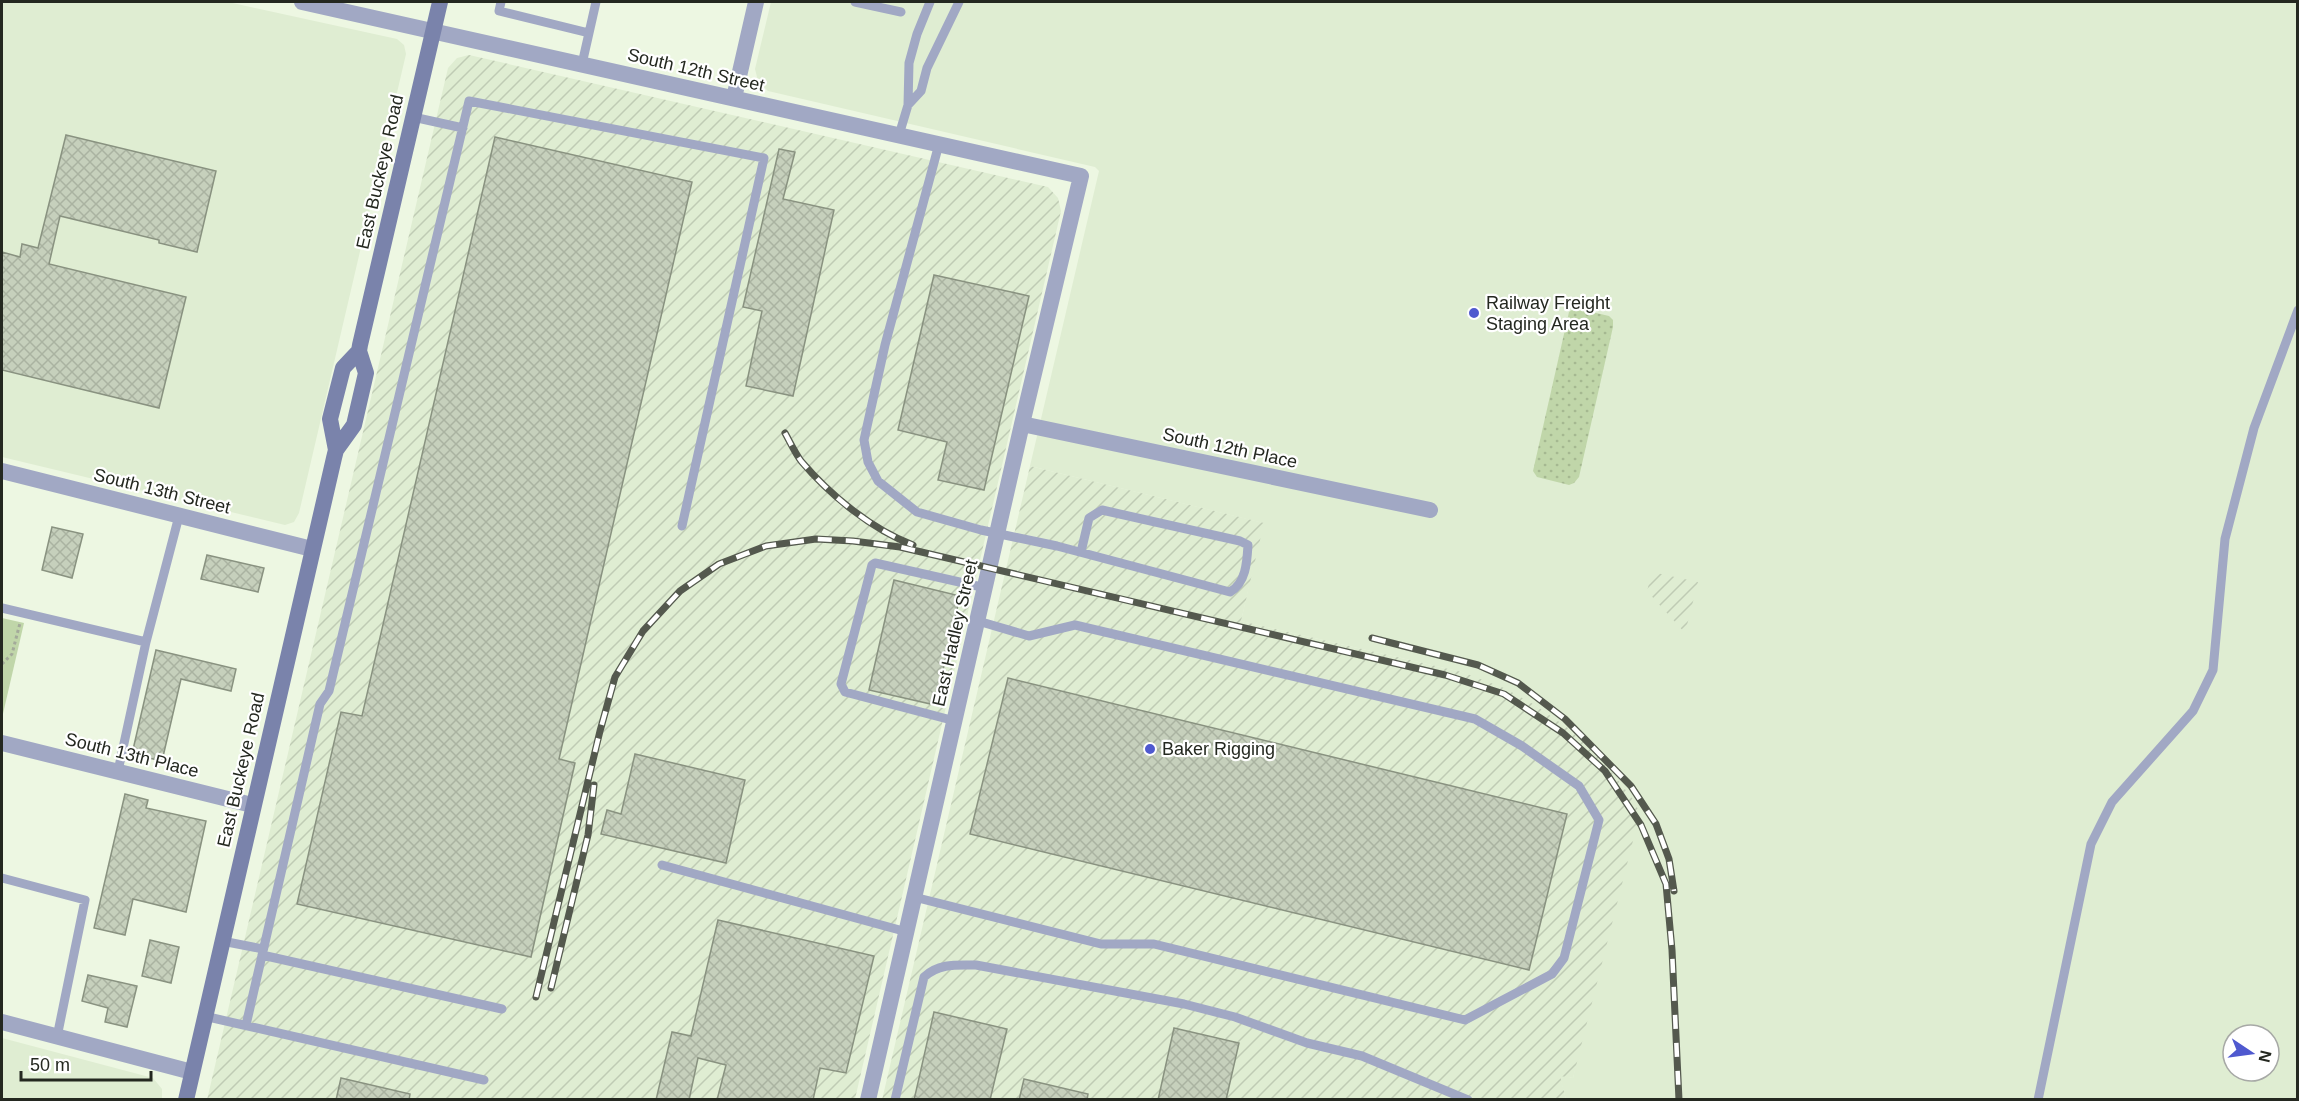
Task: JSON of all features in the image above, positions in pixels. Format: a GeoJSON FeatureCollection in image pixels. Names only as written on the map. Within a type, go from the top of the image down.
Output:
{"type":"FeatureCollection","features":[{"type":"Feature","properties":{"kind":"main road","name":"East Buckeye Road"},"geometry":{"type":"LineString","coordinates":[[336,450],[330,419],[343,368],[359,351],[440,2]]}},
{"type":"Feature","properties":{"kind":"main road","name":"East Buckeye Road"},"geometry":{"type":"LineString","coordinates":[[186,1100],[252,805],[336,450],[354,425],[366,373],[359,351]]}},
{"type":"Feature","properties":{"kind":"street","name":"South 12th Street"},"geometry":{"type":"LineString","coordinates":[[305,2],[1081,176]]}},
{"type":"Feature","properties":{"kind":"street"},"geometry":{"type":"LineString","coordinates":[[734,98],[756,2]]}},
{"type":"Feature","properties":{"kind":"street","name":"East Hadley Street"},"geometry":{"type":"LineString","coordinates":[[868,1100],[1081,176]]}},
{"type":"Feature","properties":{"kind":"street","name":"South 12th Place"},"geometry":{"type":"LineString","coordinates":[[1022,424],[1430,510]]}},
{"type":"Feature","properties":{"kind":"street","name":"South 13th Street"},"geometry":{"type":"LineString","coordinates":[[2,471],[312,549]]}},
{"type":"Feature","properties":{"kind":"street","name":"South 13th Place"},"geometry":{"type":"LineString","coordinates":[[2,743],[252,805]]}},
{"type":"Feature","properties":{"kind":"street"},"geometry":{"type":"LineString","coordinates":[[2,1022],[192,1072]]}},
{"type":"Feature","properties":{"kind":"lane"},"geometry":{"type":"LineString","coordinates":[[501,2],[499,11],[589,33]]}},
{"type":"Feature","properties":{"kind":"lane"},"geometry":{"type":"LineString","coordinates":[[582,64],[596,2]]}},
{"type":"Feature","properties":{"kind":"lane"},"geometry":{"type":"LineString","coordinates":[[855,2],[901,12]]}},
{"type":"Feature","properties":{"kind":"lane"},"geometry":{"type":"LineString","coordinates":[[899,135],[908,105],[909,63],[917,34],[930,2]]}},
{"type":"Feature","properties":{"kind":"lane"},"geometry":{"type":"LineString","coordinates":[[908,105],[921,91],[927,68],[959,2]]}},
{"type":"Feature","properties":{"kind":"lane"},"geometry":{"type":"LineString","coordinates":[[246,1025],[320,704],[329,691],[469,101],[764,158],[682,526]]}},
{"type":"Feature","properties":{"kind":"lane"},"geometry":{"type":"LineString","coordinates":[[413,117],[463,128]]}},
{"type":"Feature","properties":{"kind":"lane"},"geometry":{"type":"LineString","coordinates":[[939,144],[885,345],[864,440],[868,462],[878,481],[917,512],[1081,552],[1230,592],[1237,588],[1247,566],[1248,545],[1240,541],[1102,510],[1089,518],[1081,552]]}},
{"type":"Feature","properties":{"kind":"lane"},"geometry":{"type":"LineString","coordinates":[[2038,1100],[2091,844],[2112,802],[2193,711],[2213,670],[2225,539],[2254,428],[2298,310]]}},
{"type":"Feature","properties":{"kind":"lane"},"geometry":{"type":"LineString","coordinates":[[118,771],[146,642],[179,516]]}},
{"type":"Feature","properties":{"kind":"lane"},"geometry":{"type":"LineString","coordinates":[[955,721],[845,693],[841,684],[871,567],[875,563],[986,588]]}},
{"type":"Feature","properties":{"kind":"lane"},"geometry":{"type":"LineString","coordinates":[[2,608],[146,642]]}},
{"type":"Feature","properties":{"kind":"lane"},"geometry":{"type":"LineString","coordinates":[[914,897],[1101,944],[1154,944],[1465,1020],[1552,974],[1564,958],[1599,820],[1579,786],[1522,746],[1475,719],[1075,625],[1029,636],[978,621]]}},
{"type":"Feature","properties":{"kind":"lane"},"geometry":{"type":"LineString","coordinates":[[662,865],[907,932]]}},
{"type":"Feature","properties":{"kind":"lane"},"geometry":{"type":"LineString","coordinates":[[2,878],[85,900],[57,1037]]}},
{"type":"Feature","properties":{"kind":"lane"},"geometry":{"type":"LineString","coordinates":[[222,941],[502,1009]]}},
{"type":"Feature","properties":{"kind":"lane"},"geometry":{"type":"LineString","coordinates":[[895,1100],[924,977],[931,970],[949,965],[988,967],[1184,1004],[1235,1017],[1306,1043],[1362,1056],[1468,1100]]}},
{"type":"Feature","properties":{"kind":"lane"},"geometry":{"type":"LineString","coordinates":[[204,1016],[484,1080]]}},
{"type":"Feature","properties":{"kind":"path"},"geometry":{"type":"LineString","coordinates":[[2,664],[12,654],[23,613]]}},
{"type":"Feature","properties":{"kind":"shaded area"},"geometry":{"type":"Polygon","coordinates":[[[2,2],[228,2],[397,39],[404,45],[406,54],[299,513],[294,522],[285,525],[2,457],[2,2]]]}},
{"type":"Feature","properties":{"kind":"shaded area"},"geometry":{"type":"Polygon","coordinates":[[[771,2],[2297,2],[2297,1099],[1566,1099],[1559,1075],[1573,1078],[1632,798],[1602,760],[1568,728],[1535,705],[1462,672],[1241,621],[1263,523],[1030,466],[1099,171],[1095,167],[768,91],[758,81],[755,69],[771,2]]]}},
{"type":"Feature","properties":{"kind":"shaded area"},"geometry":{"type":"Polygon","coordinates":[[[469,55],[1048,187],[1058,198],[1061,211],[855,1099],[207,1100],[448,68],[457,58],[469,55]]]}},
{"type":"Feature","properties":{"kind":"shaded area"},"geometry":{"type":"Polygon","coordinates":[[[1030,466],[1264,523],[1241,621],[1462,672],[1504,688],[1535,705],[1568,728],[1602,760],[1632,798],[1640,813],[1573,1078],[1560,1076],[1566,1099],[882,1100],[1030,466]]]}},
{"type":"Feature","properties":{"kind":"shaded area"},"geometry":{"type":"Polygon","coordinates":[[[1652,572],[1698,582],[1685,633],[1647,591],[1652,572]]]}},
{"type":"Feature","properties":{"kind":"shaded area"},"geometry":{"type":"Polygon","coordinates":[[[2,1038],[153,1078],[162,1089],[162,1099],[2,1099],[2,1038]]]}},
{"type":"Feature","properties":{"kind":"green space"},"geometry":{"type":"Polygon","coordinates":[[[1575,308],[1609,316],[1613,320],[1613,327],[1579,477],[1569,485],[1537,477],[1533,471],[1569,312],[1575,308]]]}},
{"type":"Feature","properties":{"kind":"green space"},"geometry":{"type":"Polygon","coordinates":[[[2,618],[24,623],[2,718],[2,618]]]}},
{"type":"Feature","properties":{"kind":"building"},"geometry":{"type":"Polygon","coordinates":[[[66,135],[216,171],[197,252],[159,243],[159,240],[60,216],[49,264],[186,297],[159,408],[2,370],[2,252],[20,257],[22,244],[38,248],[66,135]]]}},
{"type":"Feature","properties":{"kind":"building"},"geometry":{"type":"Polygon","coordinates":[[[495,137],[692,182],[559,759],[575,763],[531,957],[297,904],[341,712],[362,716],[495,137]]]}},
{"type":"Feature","properties":{"kind":"building"},"geometry":{"type":"Polygon","coordinates":[[[779,149],[795,152],[783,199],[834,210],[793,396],[746,386],[762,311],[743,307],[779,149]]]}},
{"type":"Feature","properties":{"kind":"building"},"geometry":{"type":"Polygon","coordinates":[[[934,275],[1029,296],[984,490],[938,480],[947,442],[898,430],[934,275]]]}},
{"type":"Feature","properties":{"kind":"building"},"geometry":{"type":"Polygon","coordinates":[[[52,527],[83,534],[72,578],[42,570],[52,527]]]}},
{"type":"Feature","properties":{"kind":"building"},"geometry":{"type":"Polygon","coordinates":[[[207,555],[264,568],[258,592],[201,579],[207,555]]]}},
{"type":"Feature","properties":{"kind":"building"},"geometry":{"type":"Polygon","coordinates":[[[894,580],[960,596],[935,705],[869,690],[894,580]]]}},
{"type":"Feature","properties":{"kind":"building"},"geometry":{"type":"Polygon","coordinates":[[[156,650],[236,669],[231,691],[181,679],[162,761],[132,754],[156,650]]]}},
{"type":"Feature","properties":{"kind":"building"},"geometry":{"type":"Polygon","coordinates":[[[1008,678],[1567,814],[1529,970],[970,834],[1008,678]]]}},
{"type":"Feature","properties":{"kind":"building"},"geometry":{"type":"Polygon","coordinates":[[[635,754],[745,780],[726,863],[601,834],[607,810],[621,814],[635,754]]]}},
{"type":"Feature","properties":{"kind":"building"},"geometry":{"type":"Polygon","coordinates":[[[125,794],[148,800],[146,808],[206,821],[186,912],[133,899],[125,935],[94,928],[125,794]]]}},
{"type":"Feature","properties":{"kind":"building"},"geometry":{"type":"Polygon","coordinates":[[[718,920],[874,956],[846,1073],[820,1068],[813,1100],[717,1100],[726,1065],[698,1058],[689,1100],[656,1100],[672,1032],[691,1036],[718,920]]]}},
{"type":"Feature","properties":{"kind":"building"},"geometry":{"type":"Polygon","coordinates":[[[150,940],[179,947],[171,983],[142,976],[150,940]]]}},
{"type":"Feature","properties":{"kind":"building"},"geometry":{"type":"Polygon","coordinates":[[[88,975],[137,986],[127,1027],[105,1022],[108,1008],[82,1001],[88,975]]]}},
{"type":"Feature","properties":{"kind":"building"},"geometry":{"type":"Polygon","coordinates":[[[934,1012],[1007,1029],[990,1100],[914,1100],[934,1012]]]}},
{"type":"Feature","properties":{"kind":"building"},"geometry":{"type":"Polygon","coordinates":[[[1174,1028],[1239,1043],[1226,1100],[1158,1100],[1174,1028]]]}},
{"type":"Feature","properties":{"kind":"building"},"geometry":{"type":"Polygon","coordinates":[[[341,1078],[410,1094],[409,1100],[336,1100],[341,1078]]]}},
{"type":"Feature","properties":{"kind":"building"},"geometry":{"type":"Polygon","coordinates":[[[1024,1079],[1088,1094],[1087,1100],[1019,1100],[1024,1079]]]}},
{"type":"Feature","properties":{"kind":"railway"},"geometry":{"type":"LineString","coordinates":[[785,433],[801,461],[838,498],[882,530],[913,545]]}},
{"type":"Feature","properties":{"kind":"railway"},"geometry":{"type":"LineString","coordinates":[[536,997],[615,677],[643,631],[680,591],[719,564],[766,546],[816,539],[853,541],[900,547],[1445,675],[1504,694],[1563,733],[1605,771],[1641,825],[1666,884],[1672,950],[1679,1100]]}},
{"type":"Feature","properties":{"kind":"railway"},"geometry":{"type":"LineString","coordinates":[[1372,638],[1478,665],[1518,683],[1565,719],[1631,786],[1656,824],[1669,859],[1674,891]]}},
{"type":"Feature","properties":{"kind":"railway"},"geometry":{"type":"LineString","coordinates":[[551,988],[588,835],[594,785]]}},
{"type":"Feature","properties":{"kind":"place","name":"Railway Freight Staging Area"},"geometry":{"type":"Point","coordinates":[1474,313]}},
{"type":"Feature","properties":{"kind":"place","name":"Baker Rigging"},"geometry":{"type":"Point","coordinates":[1150,749]}}]}
